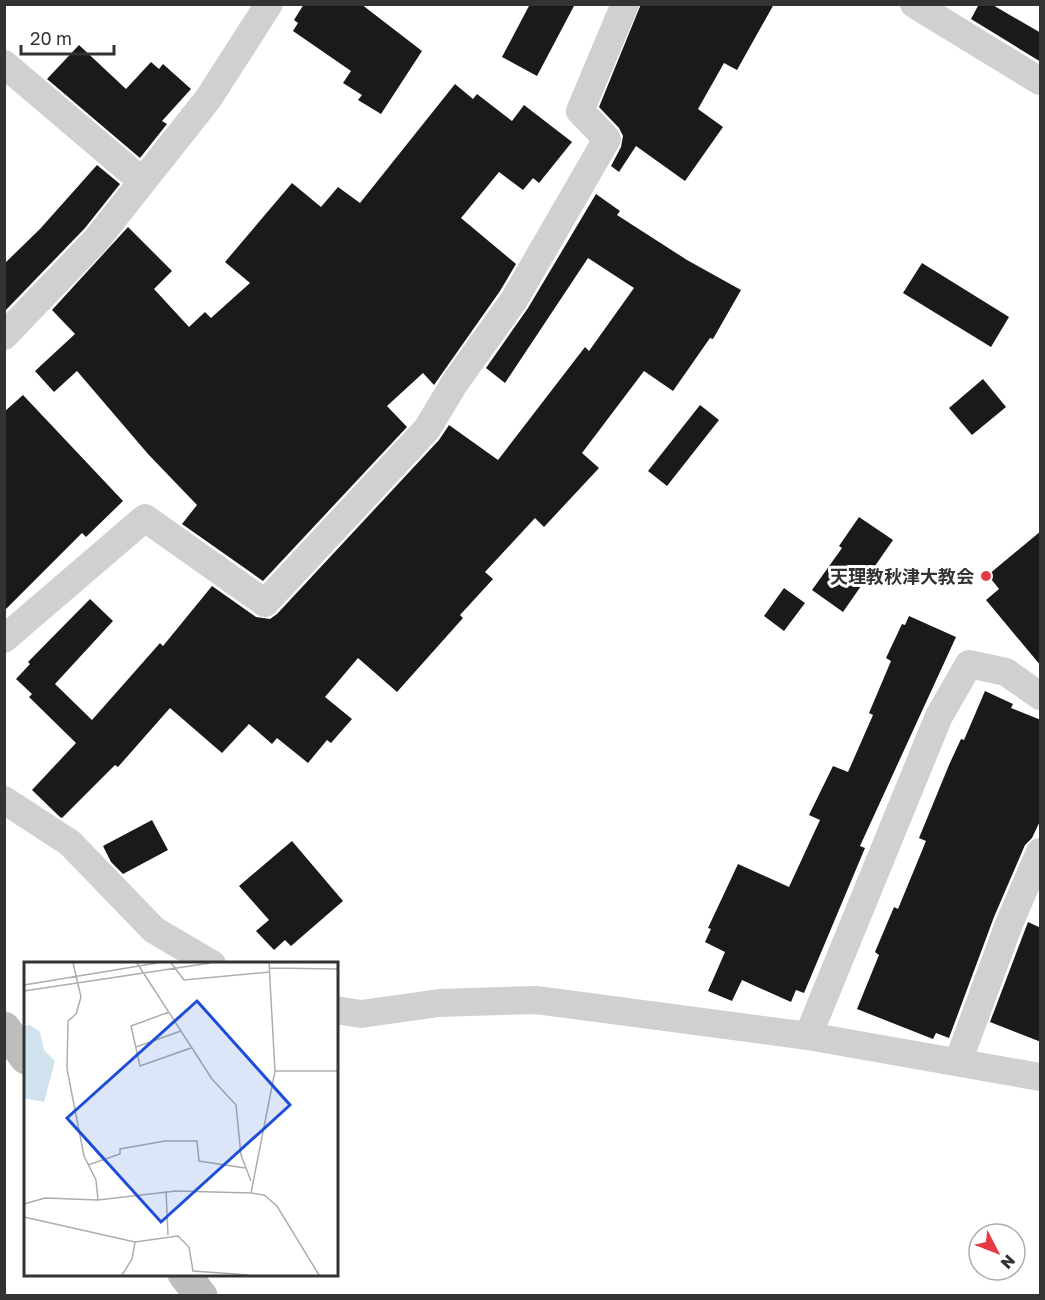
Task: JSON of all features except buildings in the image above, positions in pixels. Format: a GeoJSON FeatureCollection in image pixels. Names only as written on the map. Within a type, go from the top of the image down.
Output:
{"type":"FeatureCollection","features":[{"type":"Feature","properties":{"kind":"main road"},"geometry":{"type":"LineString","coordinates":[[4,1028],[24,1055]]}},
{"type":"Feature","properties":{"kind":"main road"},"geometry":{"type":"LineString","coordinates":[[185,1276],[201,1296]]}},
{"type":"Feature","properties":{"kind":"street"},"geometry":{"type":"LineString","coordinates":[[4,336],[97,239],[208,99],[269,4]]}},
{"type":"Feature","properties":{"kind":"street"},"geometry":{"type":"LineString","coordinates":[[4,639],[146,518],[265,603],[428,429],[454,384],[514,300],[607,139],[580,111],[625,4]]}},
{"type":"Feature","properties":{"kind":"street"},"geometry":{"type":"LineString","coordinates":[[914,4],[1041,81]]}},
{"type":"Feature","properties":{"kind":"street"},"geometry":{"type":"LineString","coordinates":[[4,64],[142,181]]}},
{"type":"Feature","properties":{"kind":"street"},"geometry":{"type":"LineString","coordinates":[[808,1036],[939,716],[969,664],[1006,672],[1041,696]]}},
{"type":"Feature","properties":{"kind":"street"},"geometry":{"type":"LineString","coordinates":[[4,800],[70,843],[154,930],[209,962]]}},
{"type":"Feature","properties":{"kind":"street"},"geometry":{"type":"LineString","coordinates":[[958,1062],[1010,924],[1041,852]]}},
{"type":"Feature","properties":{"kind":"street"},"geometry":{"type":"LineString","coordinates":[[338,1010],[361,1014],[439,1003],[536,1000],[808,1036],[1041,1077]]}},
{"type":"Feature","properties":{"kind":"place","name":"天理教秋津大教会"},"geometry":{"type":"Point","coordinates":[986,576]}}]}
